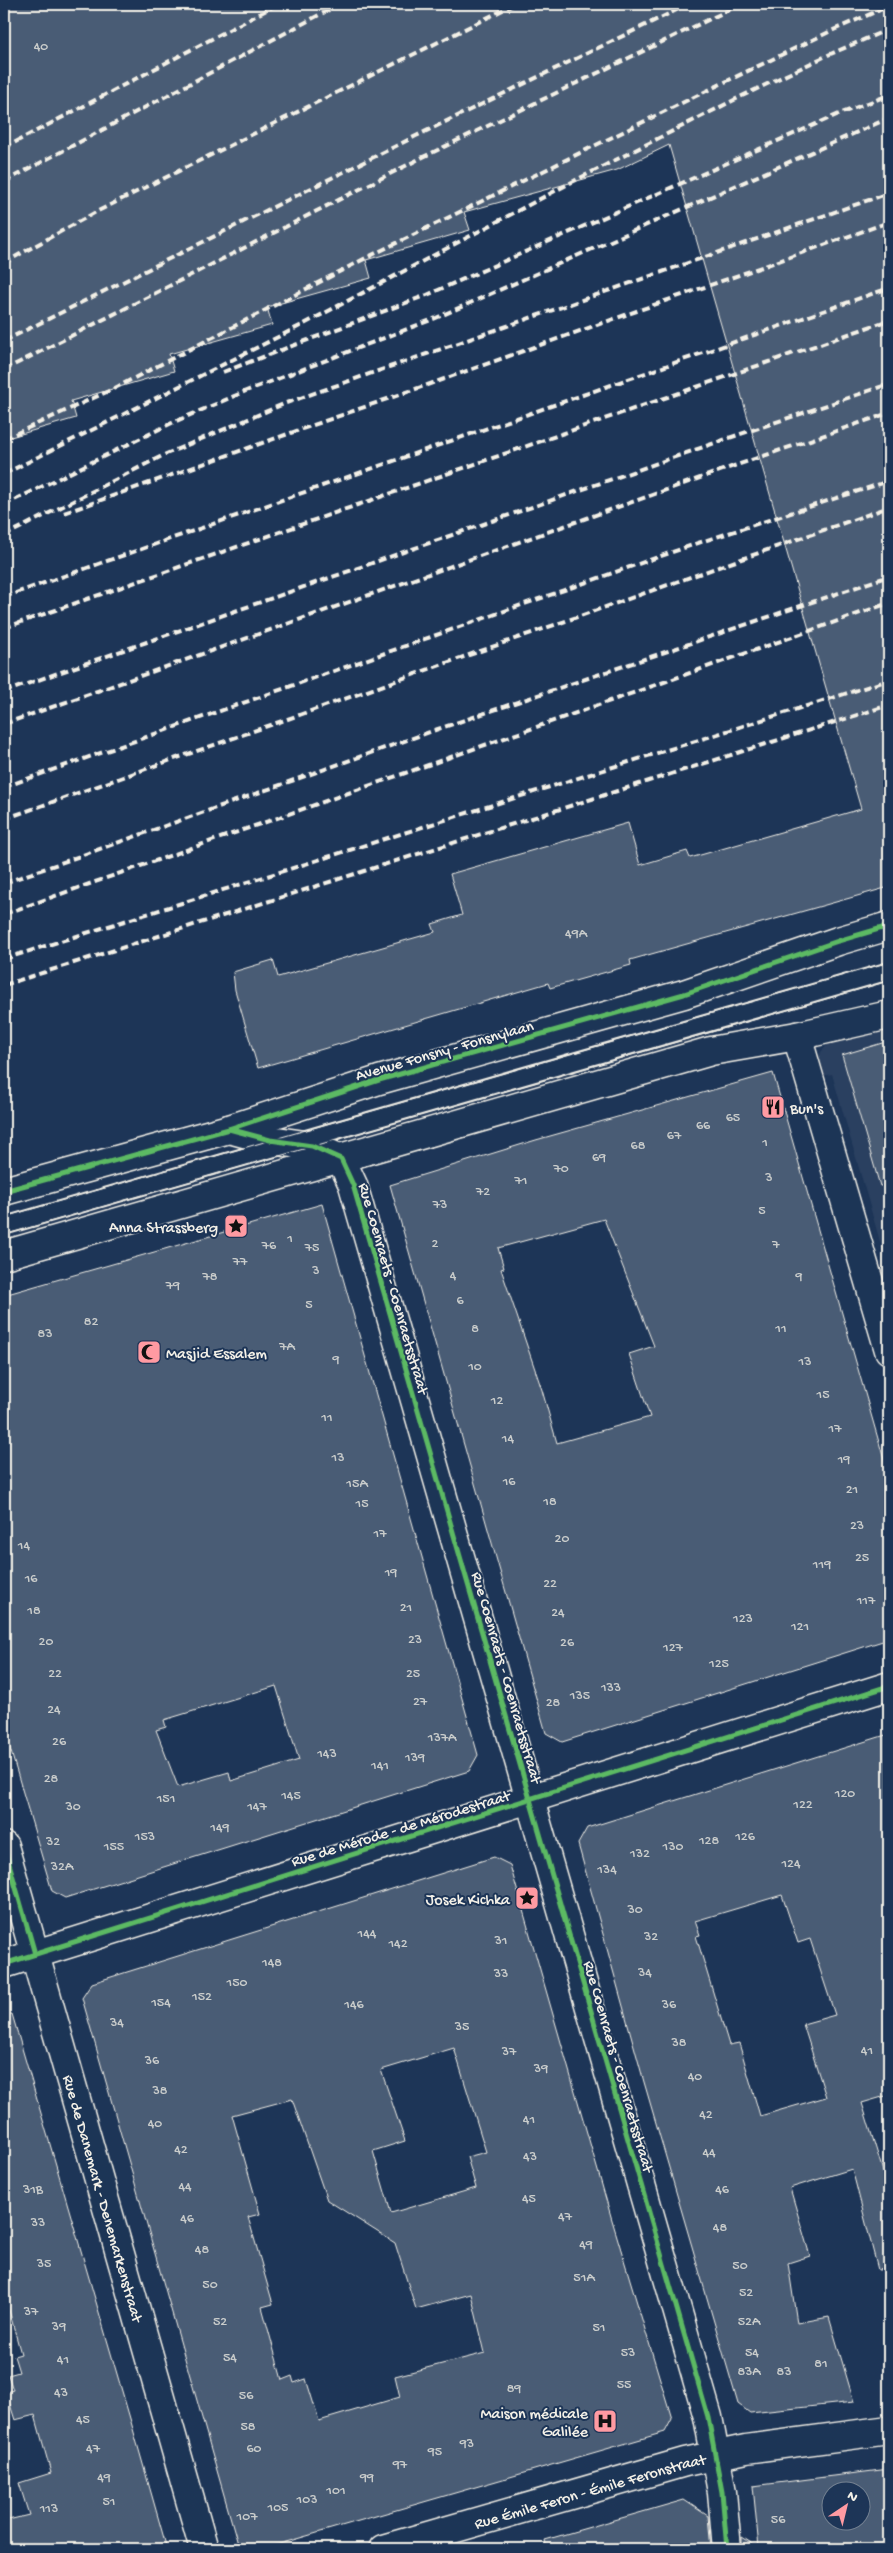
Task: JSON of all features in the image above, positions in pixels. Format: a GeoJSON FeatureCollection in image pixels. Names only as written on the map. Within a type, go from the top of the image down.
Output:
{"type":"FeatureCollection","features":[{"type":"Feature","properties":{"kind":"street","name":"Avenue Fonsny - Fonsnylaan"},"geometry":{"type":"LineString","coordinates":[[4,1191],[229,1129],[379,1080],[684,994],[838,941],[889,926]]}},
{"type":"Feature","properties":{"kind":"street"},"geometry":{"type":"LineString","coordinates":[[4,1255],[711,1051],[797,1036],[889,1015]]}},
{"type":"Feature","properties":{"kind":"street"},"geometry":{"type":"LineString","coordinates":[[797,1036],[889,1350]]}},
{"type":"Feature","properties":{"kind":"street"},"geometry":{"type":"LineString","coordinates":[[229,1129],[312,1146],[341,1159]]}},
{"type":"Feature","properties":{"kind":"street","name":"Rue Coenraets - Coenraetsstraat"},"geometry":{"type":"LineString","coordinates":[[341,1159],[354,1185],[708,2417],[722,2492],[727,2549]]}},
{"type":"Feature","properties":{"kind":"street","name":"Rue de Mérode - de Mérodestraat"},"geometry":{"type":"LineString","coordinates":[[4,1964],[889,1686]]}},
{"type":"Feature","properties":{"kind":"street","name":"Rue de Danemark - Denemarkenstraat"},"geometry":{"type":"LineString","coordinates":[[4,1846],[204,2549]]}},
{"type":"Feature","properties":{"kind":"street","name":"Rue Émile Feron - Émile Feronstraat"},"geometry":{"type":"LineString","coordinates":[[383,2549],[685,2462],[746,2449],[889,2430]]}},
{"type":"Feature","properties":{"kind":"lane"},"geometry":{"type":"LineString","coordinates":[[4,1226],[889,971]]}},
{"type":"Feature","properties":{"kind":"shaded area"},"geometry":{"type":"Polygon","coordinates":[[[889,1023],[889,1273],[832,1074],[822,1076],[818,1060],[821,1052],[830,1042],[889,1023]]]}},
{"type":"Feature","properties":{"kind":"building"},"geometry":{"type":"Polygon","coordinates":[[[4,4],[889,4],[889,887],[630,960],[631,965],[550,988],[548,983],[258,1068],[235,990],[233,972],[273,960],[278,977],[435,932],[432,924],[462,915],[450,874],[628,823],[640,865],[687,851],[690,858],[861,809],[669,145],[617,170],[464,212],[470,230],[366,260],[371,278],[267,307],[272,325],[169,354],[174,371],[71,401],[76,418],[4,439],[4,4]]]}},
{"type":"Feature","properties":{"kind":"building"},"geometry":{"type":"Polygon","coordinates":[[[889,1041],[889,1185],[880,1186],[842,1055],[889,1041]]]}},
{"type":"Feature","properties":{"kind":"building"},"geometry":{"type":"Polygon","coordinates":[[[773,1073],[889,1477],[889,1639],[562,1742],[546,1733],[390,1185],[536,1140],[773,1073]],[[604,1219],[498,1248],[504,1268],[501,1269],[542,1390],[557,1443],[650,1417],[629,1354],[654,1346],[604,1219]]]}},
{"type":"Feature","properties":{"kind":"building"},"geometry":{"type":"Polygon","coordinates":[[[322,1204],[478,1755],[469,1771],[65,1898],[52,1891],[4,1728],[4,1295],[322,1204]],[[276,1686],[164,1720],[166,1727],[156,1730],[178,1787],[229,1772],[231,1781],[299,1760],[276,1686]]]}},
{"type":"Feature","properties":{"kind":"building"},"geometry":{"type":"Polygon","coordinates":[[[889,1734],[889,2095],[862,2103],[889,2191],[889,2269],[878,2270],[852,2169],[790,2188],[810,2256],[788,2263],[797,2323],[829,2317],[854,2402],[750,2413],[738,2404],[644,2082],[578,1844],[587,1828],[889,1734]],[[782,1895],[695,1921],[700,1935],[696,1936],[729,2045],[739,2043],[760,2116],[826,2097],[803,2024],[835,2015],[810,1939],[798,1943],[782,1895]]]}},
{"type":"Feature","properties":{"kind":"building"},"geometry":{"type":"Polygon","coordinates":[[[494,1857],[510,1865],[612,2220],[672,2419],[665,2432],[262,2549],[248,2549],[238,2544],[82,1998],[92,1983],[494,1857]],[[454,2048],[381,2070],[405,2141],[373,2151],[391,2213],[476,2188],[467,2157],[486,2152],[454,2048]],[[292,2099],[232,2115],[260,2214],[248,2217],[273,2304],[262,2307],[282,2380],[292,2376],[294,2383],[306,2379],[319,2421],[400,2397],[395,2376],[485,2353],[471,2294],[416,2309],[395,2243],[327,2200],[292,2099]]]}},
{"type":"Feature","properties":{"kind":"building"},"geometry":{"type":"Polygon","coordinates":[[[12,2014],[167,2549],[4,2549],[4,2521],[29,2515],[19,2483],[51,2473],[35,2415],[15,2420],[6,2392],[13,2390],[8,2375],[19,2372],[14,2356],[21,2354],[4,2292],[4,2015],[12,2014]]]}},
{"type":"Feature","properties":{"kind":"building"},"geometry":{"type":"Polygon","coordinates":[[[889,2469],[889,2549],[742,2549],[742,2537],[759,2548],[753,2486],[889,2469]]]}},
{"type":"Feature","properties":{"kind":"building"},"geometry":{"type":"Polygon","coordinates":[[[684,2500],[708,2516],[711,2549],[547,2549],[545,2540],[684,2500]]]}},
{"type":"Feature","properties":{"kind":"tram line"},"geometry":{"type":"LineString","coordinates":[[4,1217],[889,962]]}},
{"type":"Feature","properties":{"kind":"tram line"},"geometry":{"type":"LineString","coordinates":[[4,1235],[889,981]]}},
{"type":"Feature","properties":{"kind":"railway"},"geometry":{"type":"LineString","coordinates":[[4,148],[278,4]]}},
{"type":"Feature","properties":{"kind":"railway"},"geometry":{"type":"LineString","coordinates":[[4,182],[340,4]]}},
{"type":"Feature","properties":{"kind":"railway"},"geometry":{"type":"LineString","coordinates":[[4,263],[96,212],[515,4]]}},
{"type":"Feature","properties":{"kind":"railway"},"geometry":{"type":"LineString","coordinates":[[4,341],[416,136],[689,4]]}},
{"type":"Feature","properties":{"kind":"railway"},"geometry":{"type":"LineString","coordinates":[[4,370],[421,158],[741,4]]}},
{"type":"Feature","properties":{"kind":"railway"},"geometry":{"type":"LineString","coordinates":[[4,439],[113,389],[366,258],[698,95],[831,31],[889,6]]}},
{"type":"Feature","properties":{"kind":"railway"},"geometry":{"type":"LineString","coordinates":[[4,474],[304,324],[572,182],[740,97],[828,55],[889,29]]}},
{"type":"Feature","properties":{"kind":"railway"},"geometry":{"type":"LineString","coordinates":[[223,372],[427,295],[839,114],[889,95]]}},
{"type":"Feature","properties":{"kind":"railway"},"geometry":{"type":"LineString","coordinates":[[4,505],[174,422],[246,391],[436,318],[889,118]]}},
{"type":"Feature","properties":{"kind":"railway"},"geometry":{"type":"LineString","coordinates":[[4,536],[166,454],[286,403],[889,193]]}},
{"type":"Feature","properties":{"kind":"railway"},"geometry":{"type":"LineString","coordinates":[[64,513],[889,222]]}},
{"type":"Feature","properties":{"kind":"railway"},"geometry":{"type":"LineString","coordinates":[[4,597],[889,288]]}},
{"type":"Feature","properties":{"kind":"railway"},"geometry":{"type":"LineString","coordinates":[[4,628],[889,320]]}},
{"type":"Feature","properties":{"kind":"railway"},"geometry":{"type":"LineString","coordinates":[[4,692],[729,438],[889,384]]}},
{"type":"Feature","properties":{"kind":"railway"},"geometry":{"type":"LineString","coordinates":[[4,724],[889,413]]}},
{"type":"Feature","properties":{"kind":"railway"},"geometry":{"type":"LineString","coordinates":[[4,787],[698,543],[889,481]]}},
{"type":"Feature","properties":{"kind":"railway"},"geometry":{"type":"LineString","coordinates":[[4,819],[889,507]]}},
{"type":"Feature","properties":{"kind":"railway"},"geometry":{"type":"LineString","coordinates":[[4,883],[438,729],[889,576]]}},
{"type":"Feature","properties":{"kind":"railway"},"geometry":{"type":"LineString","coordinates":[[4,914],[889,603]]}},
{"type":"Feature","properties":{"kind":"railway"},"geometry":{"type":"LineString","coordinates":[[4,959],[889,680]]}},
{"type":"Feature","properties":{"kind":"railway"},"geometry":{"type":"LineString","coordinates":[[4,985],[889,705]]}},
{"type":"Feature","properties":{"kind":"cycle path"},"geometry":{"type":"LineString","coordinates":[[4,1191],[229,1129],[379,1080],[684,994],[838,941],[889,926]]}},
{"type":"Feature","properties":{"kind":"cycle path"},"geometry":{"type":"LineString","coordinates":[[229,1129],[270,1140],[312,1146],[341,1159],[353,1185],[708,2417],[722,2492],[727,2549]]}},
{"type":"Feature","properties":{"kind":"cycle path"},"geometry":{"type":"LineString","coordinates":[[4,1964],[889,1686]]}},
{"type":"Feature","properties":{"kind":"cycle path"},"geometry":{"type":"LineString","coordinates":[[4,1846],[35,1954]]}},
{"type":"Feature","properties":{"kind":"place","name":"Bun's"},"geometry":{"type":"Point","coordinates":[773,1107]}},
{"type":"Feature","properties":{"kind":"place","name":"Anna Strassberg"},"geometry":{"type":"Point","coordinates":[236,1226]}},
{"type":"Feature","properties":{"kind":"place","name":"Masjid Essalem"},"geometry":{"type":"Point","coordinates":[149,1352]}},
{"type":"Feature","properties":{"kind":"place","name":"Josek Kichka"},"geometry":{"type":"Point","coordinates":[527,1898]}},
{"type":"Feature","properties":{"kind":"place","name":"Maison médicale Galilée"},"geometry":{"type":"Point","coordinates":[605,2421]}}]}
